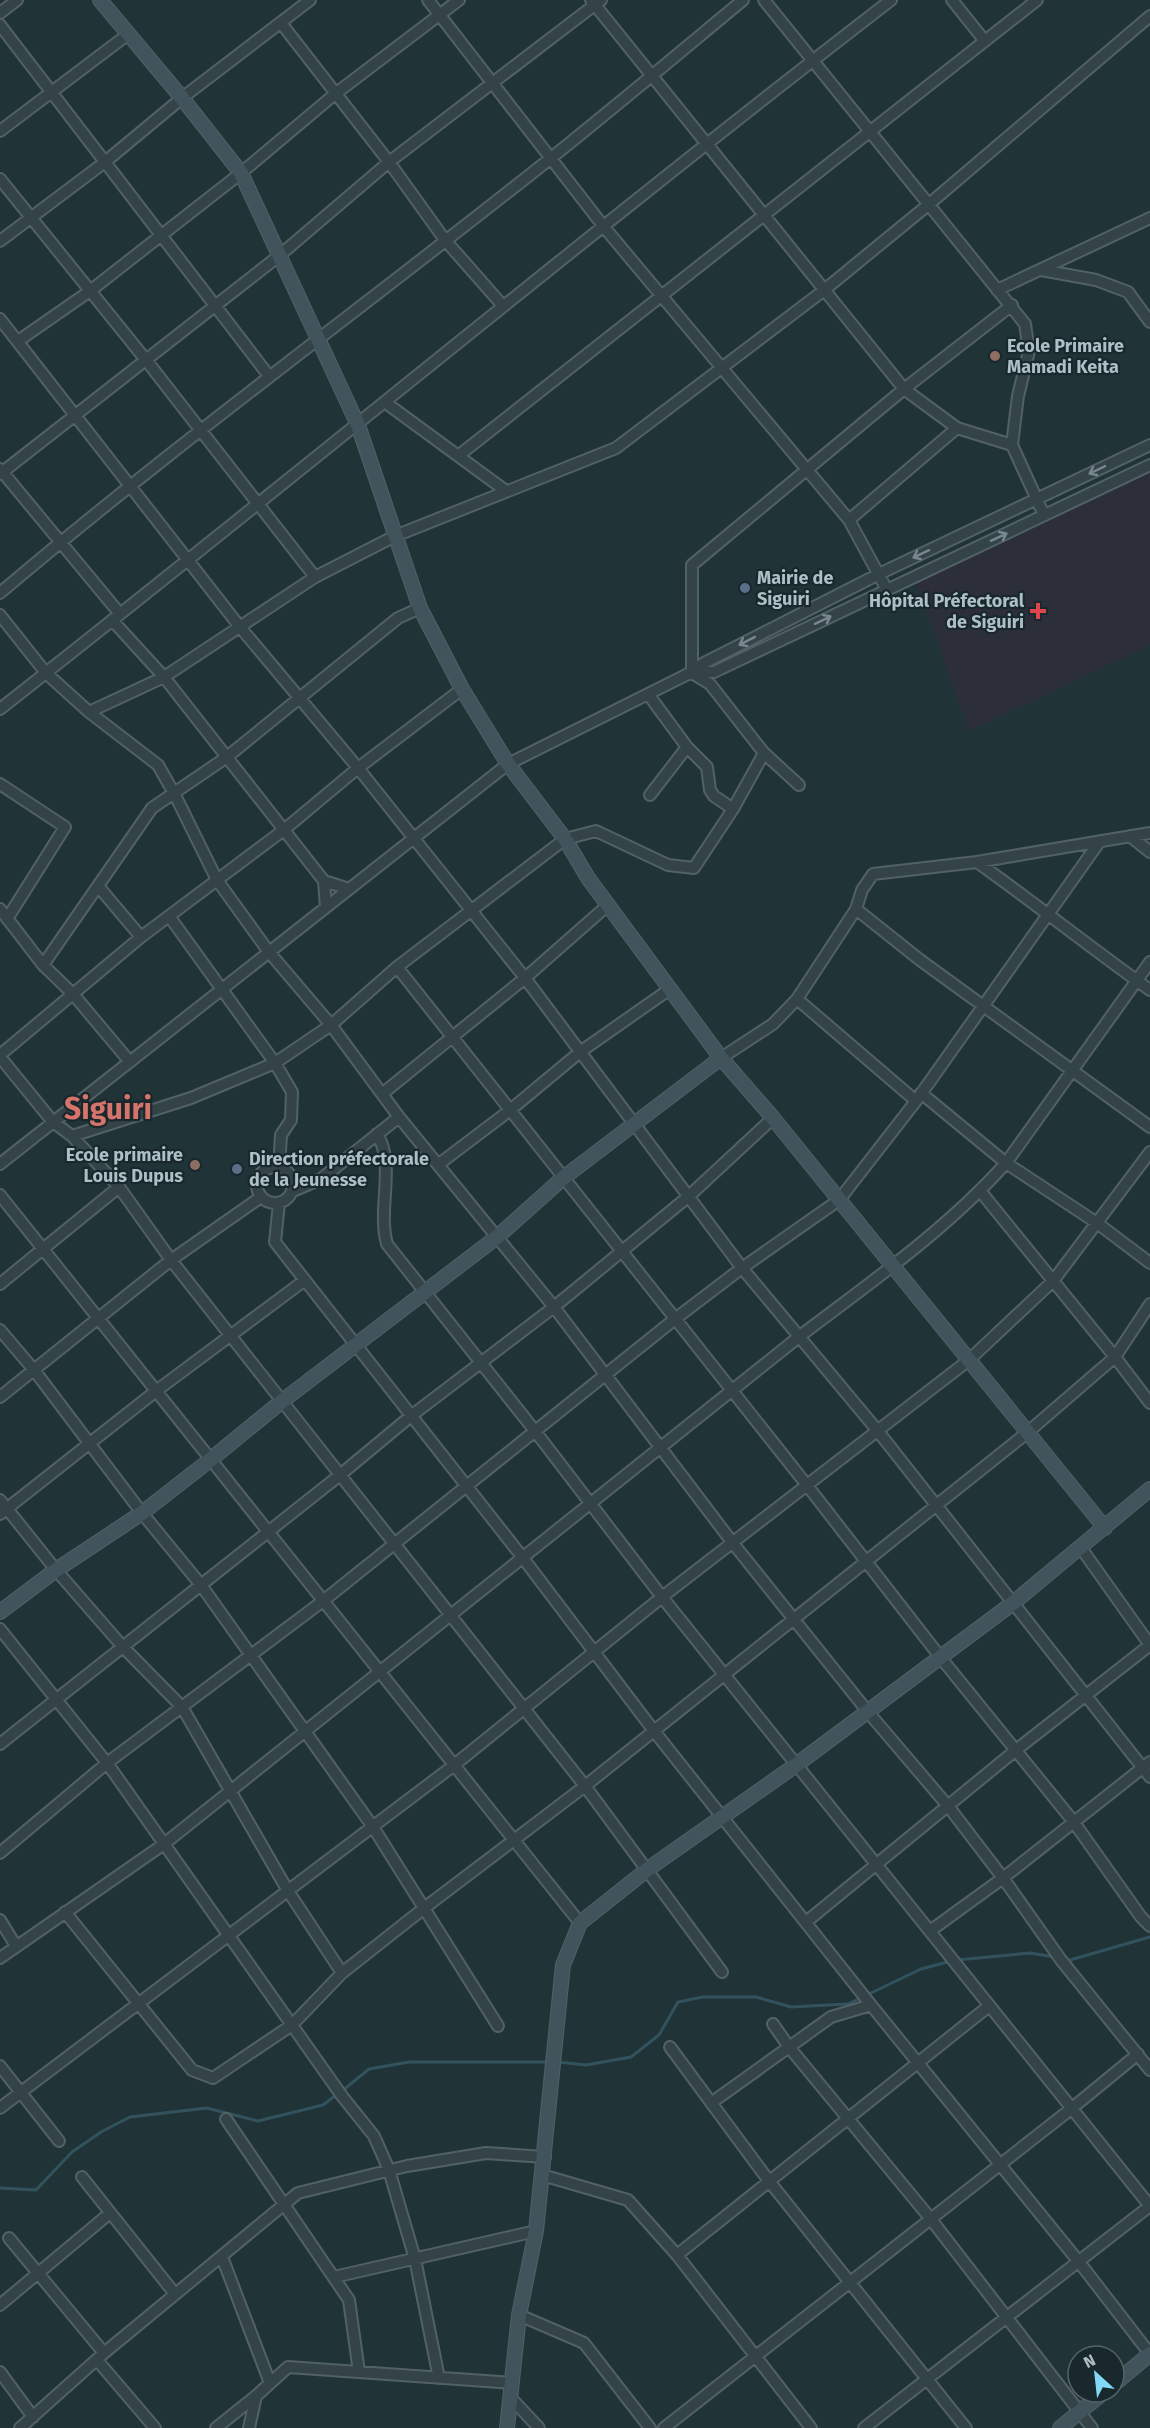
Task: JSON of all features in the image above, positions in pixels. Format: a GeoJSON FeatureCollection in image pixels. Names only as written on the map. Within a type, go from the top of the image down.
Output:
{"type":"FeatureCollection","features":[{"type":"Feature","properties":{"kind":"street"},"geometry":{"type":"LineString","coordinates":[[0,13],[17,0]]}},
{"type":"Feature","properties":{"kind":"street"},"geometry":{"type":"LineString","coordinates":[[99,0],[182,98],[241,173],[358,425],[420,608],[462,689],[508,764],[565,839],[588,878],[721,1058],[773,1118],[1105,1528]]}},
{"type":"Feature","properties":{"kind":"street"},"geometry":{"type":"LineString","coordinates":[[0,241],[105,162],[182,98],[310,0]]}},
{"type":"Feature","properties":{"kind":"street"},"geometry":{"type":"LineString","coordinates":[[428,0],[604,227],[849,520],[887,590]]}},
{"type":"Feature","properties":{"kind":"street"},"geometry":{"type":"LineString","coordinates":[[18,341],[90,291],[241,173],[335,94],[459,0]]}},
{"type":"Feature","properties":{"kind":"street"},"geometry":{"type":"LineString","coordinates":[[0,593],[268,376],[550,159],[743,0]]}},
{"type":"Feature","properties":{"kind":"street"},"geometry":{"type":"LineString","coordinates":[[764,0],[1025,324],[1029,351],[1018,396],[1012,445],[1044,515]]}},
{"type":"Feature","properties":{"kind":"street"},"geometry":{"type":"LineString","coordinates":[[0,709],[386,403],[706,144],[891,0]]}},
{"type":"Feature","properties":{"kind":"street"},"geometry":{"type":"LineString","coordinates":[[952,0],[984,40]]}},
{"type":"Feature","properties":{"kind":"street"},"geometry":{"type":"LineString","coordinates":[[458,456],[1037,0]]}},
{"type":"Feature","properties":{"kind":"street"},"geometry":{"type":"LineString","coordinates":[[326,907],[324,881],[1,472],[216,306],[389,162],[493,84],[596,2],[706,144],[904,389],[957,428],[1012,445]]}},
{"type":"Feature","properties":{"kind":"street"},"geometry":{"type":"LineString","coordinates":[[90,712],[164,677],[315,577],[395,536],[616,448],[823,291],[928,205],[1150,15]]}},
{"type":"Feature","properties":{"kind":"street"},"geometry":{"type":"LineString","coordinates":[[281,23],[389,162],[445,240],[503,306]]}},
{"type":"Feature","properties":{"kind":"street"},"geometry":{"type":"LineString","coordinates":[[0,25],[162,234],[268,376]]}},
{"type":"Feature","properties":{"kind":"street"},"geometry":{"type":"LineString","coordinates":[[0,131],[127,35]]}},
{"type":"Feature","properties":{"kind":"street"},"geometry":{"type":"LineString","coordinates":[[0,179],[146,360],[315,577]]}},
{"type":"Feature","properties":{"kind":"street"},"geometry":{"type":"LineString","coordinates":[[997,290],[1150,218]]}},
{"type":"Feature","properties":{"kind":"street"},"geometry":{"type":"LineString","coordinates":[[1041,270],[1096,280],[1128,292],[1150,322]]}},
{"type":"Feature","properties":{"kind":"street"},"geometry":{"type":"LineString","coordinates":[[692,672],[692,565],[904,389],[1012,305]]}},
{"type":"Feature","properties":{"kind":"street"},"geometry":{"type":"LineString","coordinates":[[0,319],[240,627],[358,768],[525,978],[742,1268],[877,1430],[1087,1696],[1146,1765],[1150,1777]]}},
{"type":"Feature","properties":{"kind":"street"},"geometry":{"type":"LineString","coordinates":[[386,403],[506,491]]}},
{"type":"Feature","properties":{"kind":"street"},"geometry":{"type":"LineString","coordinates":[[849,520],[957,428]]}},
{"type":"Feature","properties":{"kind":"street"},"geometry":{"type":"LineString","coordinates":[[0,1164],[508,764],[692,672],[704,663],[879,574],[1150,445]]}},
{"type":"Feature","properties":{"kind":"street"},"geometry":{"type":"LineString","coordinates":[[692,672],[714,672],[1150,465]]}},
{"type":"Feature","properties":{"kind":"street"},"geometry":{"type":"LineString","coordinates":[[43,965],[152,808],[175,795],[227,757],[398,618],[420,608]]}},
{"type":"Feature","properties":{"kind":"street"},"geometry":{"type":"LineString","coordinates":[[0,615],[46,673],[90,712],[158,765],[217,880],[269,952],[331,1025],[399,1117],[554,1307],[732,1542],[868,1712],[948,1806],[1059,1957],[1150,2070]]}},
{"type":"Feature","properties":{"kind":"street"},"geometry":{"type":"LineString","coordinates":[[692,672],[710,684],[764,753],[799,785]]}},
{"type":"Feature","properties":{"kind":"street"},"geometry":{"type":"LineString","coordinates":[[462,689],[358,768],[285,830],[141,938],[0,1056],[53,1122],[72,1136],[119,1187],[171,1260],[281,1402],[452,1615],[585,1786],[722,1972]]}},
{"type":"Feature","properties":{"kind":"street"},"geometry":{"type":"LineString","coordinates":[[648,694],[687,747],[707,767],[710,790],[714,796],[734,809]]}},
{"type":"Feature","properties":{"kind":"street"},"geometry":{"type":"LineString","coordinates":[[650,795],[687,747]]}},
{"type":"Feature","properties":{"kind":"street"},"geometry":{"type":"LineString","coordinates":[[72,1136],[191,1098],[275,1063],[331,1025],[397,967],[565,839],[596,831],[668,866],[694,868],[734,809],[764,753]]}},
{"type":"Feature","properties":{"kind":"street"},"geometry":{"type":"LineString","coordinates":[[0,784],[65,827],[7,919]]}},
{"type":"Feature","properties":{"kind":"street"},"geometry":{"type":"LineString","coordinates":[[0,1612],[56,1570],[142,1513],[281,1402],[497,1237],[563,1178],[721,1058],[773,1024],[797,999],[856,909],[862,890],[873,874],[977,862],[1150,833]]}},
{"type":"Feature","properties":{"kind":"street"},"geometry":{"type":"LineString","coordinates":[[1130,836],[1150,852]]}},
{"type":"Feature","properties":{"kind":"street"},"geometry":{"type":"LineString","coordinates":[[0,1853],[107,1763],[252,1657],[675,1319],[742,1268],[839,1200],[919,1097],[1100,841]]}},
{"type":"Feature","properties":{"kind":"street"},"geometry":{"type":"LineString","coordinates":[[977,862],[1150,990]]}},
{"type":"Feature","properties":{"kind":"street"},"geometry":{"type":"LineString","coordinates":[[324,881],[349,889]]}},
{"type":"Feature","properties":{"kind":"street"},"geometry":{"type":"LineString","coordinates":[[98,886],[141,938]]}},
{"type":"Feature","properties":{"kind":"street"},"geometry":{"type":"LineString","coordinates":[[382,1094],[525,978],[608,905]]}},
{"type":"Feature","properties":{"kind":"street"},"geometry":{"type":"LineString","coordinates":[[0,909],[43,965],[73,994],[130,1062]]}},
{"type":"Feature","properties":{"kind":"street"},"geometry":{"type":"LineString","coordinates":[[856,909],[983,1006],[1150,1127]]}},
{"type":"Feature","properties":{"kind":"street"},"geometry":{"type":"LineString","coordinates":[[169,916],[275,1063],[292,1092],[291,1120],[281,1135],[279,1167]]}},
{"type":"Feature","properties":{"kind":"street"},"geometry":{"type":"LineString","coordinates":[[0,1958],[165,1844],[800,1336],[893,1266],[981,1192],[1006,1164],[1150,962]]}},
{"type":"Feature","properties":{"kind":"street"},"geometry":{"type":"LineString","coordinates":[[397,967],[941,1658],[1073,1821],[1141,1917],[1150,1926]]}},
{"type":"Feature","properties":{"kind":"street"},"geometry":{"type":"LineString","coordinates":[[438,1164],[509,1111],[580,1052],[670,989]]}},
{"type":"Feature","properties":{"kind":"street"},"geometry":{"type":"LineString","coordinates":[[797,999],[1006,1164],[1097,1223],[1150,1263]]}},
{"type":"Feature","properties":{"kind":"street"},"geometry":{"type":"LineString","coordinates":[[293,1191],[294,1185],[289,1174],[279,1167],[266,1170],[261,1174],[257,1185],[261,1197],[269,1203],[285,1201],[293,1191],[321,1179],[399,1117]]}},
{"type":"Feature","properties":{"kind":"street"},"geometry":{"type":"LineString","coordinates":[[0,1744],[340,1475],[411,1416],[554,1307],[688,1196],[773,1118]]}},
{"type":"Feature","properties":{"kind":"street"},"geometry":{"type":"LineString","coordinates":[[377,1134],[383,1143],[386,1156],[384,1231],[387,1244],[723,1674],[1150,2206],[864,2428]]}},
{"type":"Feature","properties":{"kind":"street"},"geometry":{"type":"LineString","coordinates":[[0,2108],[453,1766],[662,1597],[969,1360],[1053,1281],[1150,1152]]}},
{"type":"Feature","properties":{"kind":"street"},"geometry":{"type":"LineString","coordinates":[[0,1284],[119,1187]]}},
{"type":"Feature","properties":{"kind":"street"},"geometry":{"type":"LineString","coordinates":[[981,1192],[1150,1403]]}},
{"type":"Feature","properties":{"kind":"street"},"geometry":{"type":"LineString","coordinates":[[0,1195],[100,1317],[267,1533],[580,1923]]}},
{"type":"Feature","properties":{"kind":"street"},"geometry":{"type":"LineString","coordinates":[[0,1397],[171,1260],[261,1197]]}},
{"type":"Feature","properties":{"kind":"street"},"geometry":{"type":"LineString","coordinates":[[279,1203],[275,1242],[523,1558],[654,1731],[1079,2262],[1150,2355],[1126,2374]]}},
{"type":"Feature","properties":{"kind":"street"},"geometry":{"type":"LineString","coordinates":[[305,1280],[2,1507],[123,1647],[182,1707],[288,1891],[342,1973]]}},
{"type":"Feature","properties":{"kind":"street"},"geometry":{"type":"LineString","coordinates":[[65,1912],[192,2070],[213,2078],[292,2025],[342,1973],[585,1786],[1028,1432],[1115,1357],[1150,1304]]}},
{"type":"Feature","properties":{"kind":"street"},"geometry":{"type":"LineString","coordinates":[[0,1330],[34,1370],[142,1513],[201,1585],[373,1827],[498,2026]]}},
{"type":"Feature","properties":{"kind":"street"},"geometry":{"type":"LineString","coordinates":[[507,2428],[519,2315],[536,2231],[545,2157],[563,1965],[580,1923],[648,1869],[723,1818],[941,1658],[1013,1603],[1150,1489]]}},
{"type":"Feature","properties":{"kind":"street"},"geometry":{"type":"LineString","coordinates":[[806,1922],[1016,1750],[1150,1645],[1081,1548]]}},
{"type":"Feature","properties":{"kind":"street"},"geometry":{"type":"LineString","coordinates":[[0,1629],[107,1763],[340,2093],[374,2136],[389,2170],[414,2259],[439,2378]]}},
{"type":"Feature","properties":{"kind":"street"},"geometry":{"type":"LineString","coordinates":[[930,1931],[1003,1878],[1146,1765]]}},
{"type":"Feature","properties":{"kind":"street"},"geometry":{"type":"LineString","coordinates":[[0,1920],[16,1946]]}},
{"type":"Feature","properties":{"kind":"street"},"geometry":{"type":"LineString","coordinates":[[711,2103],[831,2017],[867,1999]]}},
{"type":"Feature","properties":{"kind":"street"},"geometry":{"type":"LineString","coordinates":[[677,2255],[989,2006]]}},
{"type":"Feature","properties":{"kind":"street"},"geometry":{"type":"LineString","coordinates":[[773,2024],[789,2047],[930,2218],[1092,2428]]}},
{"type":"Feature","properties":{"kind":"street"},"geometry":{"type":"LineString","coordinates":[[669,2047],[769,2181],[966,2428]]}},
{"type":"Feature","properties":{"kind":"street"},"geometry":{"type":"LineString","coordinates":[[664,2428],[1138,2054]]}},
{"type":"Feature","properties":{"kind":"street"},"geometry":{"type":"LineString","coordinates":[[0,2066],[59,2141]]}},
{"type":"Feature","properties":{"kind":"street"},"geometry":{"type":"LineString","coordinates":[[226,2120],[349,2300],[359,2372]]}},
{"type":"Feature","properties":{"kind":"street"},"geometry":{"type":"LineString","coordinates":[[20,2428],[175,2294],[298,2193],[389,2170],[486,2153],[545,2157]]}},
{"type":"Feature","properties":{"kind":"street"},"geometry":{"type":"LineString","coordinates":[[542,2175],[628,2200],[677,2255],[810,2428]]}},
{"type":"Feature","properties":{"kind":"street"},"geometry":{"type":"LineString","coordinates":[[82,2177],[175,2294]]}},
{"type":"Feature","properties":{"kind":"street"},"geometry":{"type":"LineString","coordinates":[[0,2306],[110,2213]]}},
{"type":"Feature","properties":{"kind":"street"},"geometry":{"type":"LineString","coordinates":[[334,2277],[536,2231]]}},
{"type":"Feature","properties":{"kind":"street"},"geometry":{"type":"LineString","coordinates":[[9,2238],[38,2272],[155,2428]]}},
{"type":"Feature","properties":{"kind":"street"},"geometry":{"type":"LineString","coordinates":[[222,2257],[270,2383]]}},
{"type":"Feature","properties":{"kind":"street"},"geometry":{"type":"LineString","coordinates":[[519,2315],[584,2343],[650,2428]]}},
{"type":"Feature","properties":{"kind":"street"},"geometry":{"type":"LineString","coordinates":[[216,2428],[288,2367],[439,2378],[511,2390],[539,2428]]}},
{"type":"Feature","properties":{"kind":"street"},"geometry":{"type":"LineString","coordinates":[[0,2372],[33,2417]]}},
{"type":"Feature","properties":{"kind":"street"},"geometry":{"type":"LineString","coordinates":[[249,2428],[256,2396]]}},
{"type":"Feature","properties":{"kind":"street"},"geometry":{"type":"LineString","coordinates":[[1060,2428],[1090,2404]]}},
{"type":"Feature","properties":{"kind":"shaded area","name":"Hôpital Préfectoral de Siguiri"},"geometry":{"type":"Polygon","coordinates":[[[1150,465],[1150,645],[969,731],[914,578],[1150,465]]]}},
{"type":"Feature","properties":{"kind":"waterway"},"geometry":{"type":"LineString","coordinates":[[1065,1959],[1070,1960],[1150,1937]]}},
{"type":"Feature","properties":{"kind":"waterway"},"geometry":{"type":"LineString","coordinates":[[957,1960],[1030,1953],[1055,1957]]}},
{"type":"Feature","properties":{"kind":"waterway"},"geometry":{"type":"LineString","coordinates":[[558,2062],[586,2065],[631,2057],[659,2035],[678,2002],[703,1997],[756,1997],[791,2007],[848,2004],[921,1969],[951,1961]]}},
{"type":"Feature","properties":{"kind":"waterway"},"geometry":{"type":"LineString","coordinates":[[342,2091],[369,2069],[409,2062],[549,2062]]}},
{"type":"Feature","properties":{"kind":"waterway"},"geometry":{"type":"LineString","coordinates":[[0,2188],[36,2190],[72,2152],[101,2132],[130,2117],[207,2108],[258,2121],[323,2105],[336,2095]]}},
{"type":"Feature","properties":{"kind":"place","name":"Ecole Primaire Mamadi Keita"},"geometry":{"type":"Point","coordinates":[995,356]}},
{"type":"Feature","properties":{"kind":"place","name":"Mairie de Siguiri"},"geometry":{"type":"Point","coordinates":[745,588]}},
{"type":"Feature","properties":{"kind":"place","name":"Hôpital Préfectoral de Siguiri"},"geometry":{"type":"Point","coordinates":[1038,611]}},
{"type":"Feature","properties":{"kind":"place","name":"Ecole primaire Louis Dupus"},"geometry":{"type":"Point","coordinates":[195,1165]}},
{"type":"Feature","properties":{"kind":"place","name":"Direction préfectorale de la Jeunesse"},"geometry":{"type":"Point","coordinates":[237,1169]}},
{"type":"Feature","properties":{"kind":"district","name":"Siguiri"},"geometry":{"type":"Point","coordinates":[108,1109]}}]}
